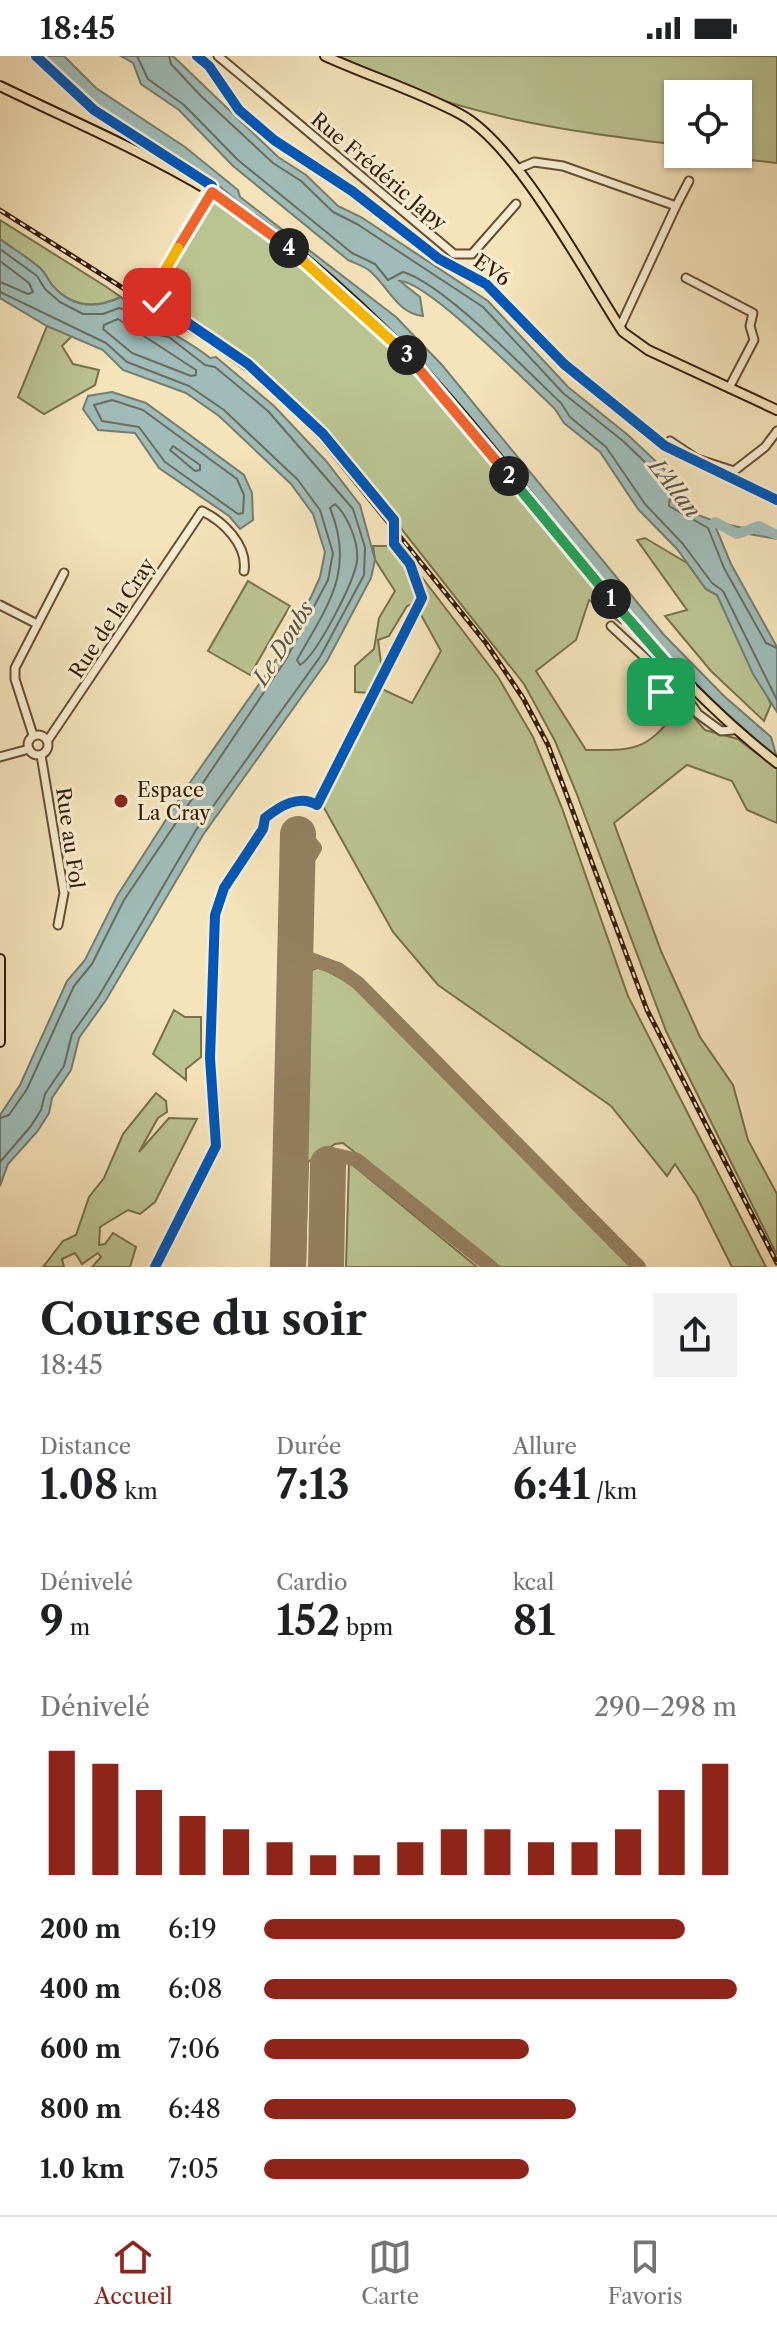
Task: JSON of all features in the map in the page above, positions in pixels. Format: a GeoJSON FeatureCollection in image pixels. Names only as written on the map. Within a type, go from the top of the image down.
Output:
{"type":"FeatureCollection","features":[{"type":"Feature","properties":{"kind":"main road"},"geometry":{"type":"LineString","coordinates":[[325,56],[461,114],[487,133],[517,169],[620,327],[648,350],[777,410]]}},
{"type":"Feature","properties":{"kind":"main road"},"geometry":{"type":"LineString","coordinates":[[0,86],[212,192],[280,241],[415,362],[686,691],[777,763]]}},
{"type":"Feature","properties":{"kind":"main road"},"geometry":{"type":"LineString","coordinates":[[0,959],[0,1042]]}},
{"type":"Feature","properties":{"kind":"street","name":"Rue Frédéric Japy"},"geometry":{"type":"LineString","coordinates":[[218,56],[460,257],[472,254],[516,204]]}},
{"type":"Feature","properties":{"kind":"street"},"geometry":{"type":"LineString","coordinates":[[517,169],[534,162],[563,166],[676,206]]}},
{"type":"Feature","properties":{"kind":"street"},"geometry":{"type":"LineString","coordinates":[[620,327],[689,181]]}},
{"type":"Feature","properties":{"kind":"street"},"geometry":{"type":"LineString","coordinates":[[212,192],[160,279],[157,302],[248,364],[289,399],[337,450],[394,520],[394,544],[410,564],[422,598],[415,612]]}},
{"type":"Feature","properties":{"kind":"street"},"geometry":{"type":"LineString","coordinates":[[686,278],[753,313],[750,326],[754,340],[729,388]]}},
{"type":"Feature","properties":{"kind":"street"},"geometry":{"type":"LineString","coordinates":[[670,441],[697,459],[734,471],[765,447],[777,431]]}},
{"type":"Feature","properties":{"kind":"street","name":"Rue de la Cray"},"geometry":{"type":"LineString","coordinates":[[48,740],[202,511],[218,520],[244,553],[244,571]]}},
{"type":"Feature","properties":{"kind":"street"},"geometry":{"type":"LineString","coordinates":[[29,749],[33,735],[14,674],[64,573]]}},
{"type":"Feature","properties":{"kind":"street"},"geometry":{"type":"LineString","coordinates":[[0,605],[37,624]]}},
{"type":"Feature","properties":{"kind":"street"},"geometry":{"type":"LineString","coordinates":[[611,626],[668,681],[686,691]]}},
{"type":"Feature","properties":{"kind":"street"},"geometry":{"type":"LineString","coordinates":[[665,704],[661,692],[668,681]]}},
{"type":"Feature","properties":{"kind":"street"},"geometry":{"type":"LineString","coordinates":[[0,757],[29,749],[41,755],[48,747],[48,740],[40,734],[33,735]]}},
{"type":"Feature","properties":{"kind":"street","name":"Rue au Fol"},"geometry":{"type":"LineString","coordinates":[[41,755],[64,893],[58,925]]}},
{"type":"Feature","properties":{"kind":"street"},"geometry":{"type":"LineString","coordinates":[[0,988],[1,1014]]}},
{"type":"Feature","properties":{"kind":"green space"},"geometry":{"type":"Polygon","coordinates":[[[339,56],[777,56],[777,163],[752,160],[752,80],[664,80],[664,143],[504,117],[420,93],[339,56]]]}},
{"type":"Feature","properties":{"kind":"green space"},"geometry":{"type":"Polygon","coordinates":[[[210,199],[267,235],[395,347],[433,389],[622,624],[589,600],[576,640],[536,671],[586,750],[632,748],[642,744],[683,705],[705,730],[738,739],[777,769],[777,823],[747,810],[732,781],[687,765],[614,823],[661,951],[700,1037],[733,1085],[748,1140],[777,1194],[777,1255],[666,1031],[576,792],[555,741],[524,684],[317,422],[233,349],[159,302],[162,280],[210,199]]]}},
{"type":"Feature","properties":{"kind":"green space"},"geometry":{"type":"Polygon","coordinates":[[[0,220],[121,297],[93,305],[76,302],[60,293],[41,269],[0,239],[0,220]]]}},
{"type":"Feature","properties":{"kind":"green space"},"geometry":{"type":"Polygon","coordinates":[[[47,326],[73,335],[62,346],[73,364],[99,370],[95,385],[44,414],[18,397],[47,326]]]}},
{"type":"Feature","properties":{"kind":"green space"},"geometry":{"type":"Polygon","coordinates":[[[645,538],[687,563],[706,589],[717,595],[771,704],[764,721],[711,671],[665,616],[687,610],[637,540],[645,538]]]}},
{"type":"Feature","properties":{"kind":"green space"},"geometry":{"type":"Polygon","coordinates":[[[373,546],[391,546],[408,568],[419,602],[407,606],[389,636],[378,640],[382,671],[371,693],[355,692],[355,666],[374,649],[379,618],[395,591],[375,560],[373,546]]]}},
{"type":"Feature","properties":{"kind":"green space"},"geometry":{"type":"Polygon","coordinates":[[[421,576],[498,677],[533,737],[562,808],[628,996],[766,1267],[732,1267],[697,1197],[675,1164],[667,1176],[611,1106],[438,985],[393,932],[323,806],[382,689],[412,703],[441,651],[420,613],[428,599],[421,576]]]}},
{"type":"Feature","properties":{"kind":"green space"},"geometry":{"type":"Polygon","coordinates":[[[248,581],[290,606],[250,675],[208,651],[248,581]]]}},
{"type":"Feature","properties":{"kind":"green space"},"geometry":{"type":"Polygon","coordinates":[[[320,967],[353,985],[632,1267],[500,1267],[343,1143],[335,1144],[308,1162],[305,1267],[296,1267],[303,981],[309,971],[320,967]]]}},
{"type":"Feature","properties":{"kind":"green space"},"geometry":{"type":"Polygon","coordinates":[[[174,1010],[185,1017],[201,1017],[201,1057],[186,1069],[186,1080],[153,1054],[174,1010]]]}},
{"type":"Feature","properties":{"kind":"green space"},"geometry":{"type":"Polygon","coordinates":[[[156,1093],[166,1101],[167,1112],[158,1118],[139,1152],[169,1118],[197,1119],[155,1202],[140,1214],[128,1210],[100,1227],[99,1245],[105,1244],[113,1233],[136,1247],[130,1267],[92,1267],[101,1257],[98,1253],[82,1264],[75,1253],[62,1259],[64,1267],[43,1267],[63,1241],[76,1235],[89,1197],[104,1178],[123,1134],[156,1093]]]}},
{"type":"Feature","properties":{"kind":"green space"},"geometry":{"type":"Polygon","coordinates":[[[349,1162],[477,1267],[346,1267],[349,1162]]]}},
{"type":"Feature","properties":{"kind":"water"},"geometry":{"type":"Polygon","coordinates":[[[41,56],[64,56],[96,88],[185,147],[238,190],[240,197],[396,317],[442,365],[664,635],[725,697],[771,737],[777,758],[713,705],[660,652],[476,424],[407,347],[337,282],[214,182],[96,107],[41,56]]]}},
{"type":"Feature","properties":{"kind":"water","name":"L'Allan"},"geometry":{"type":"Polygon","coordinates":[[[121,56],[173,56],[278,157],[306,175],[338,206],[361,217],[488,301],[568,387],[628,435],[684,488],[679,499],[674,497],[681,505],[721,523],[777,534],[777,539],[716,528],[731,564],[777,647],[777,712],[753,674],[717,595],[706,589],[677,549],[638,509],[600,452],[564,423],[555,409],[502,358],[433,298],[400,281],[420,297],[423,316],[400,305],[369,270],[348,260],[233,166],[179,110],[141,84],[133,63],[121,56]]]}},
{"type":"Feature","properties":{"kind":"water"},"geometry":{"type":"Polygon","coordinates":[[[0,239],[43,271],[60,293],[76,302],[93,305],[121,297],[127,303],[136,303],[139,291],[146,292],[141,309],[146,315],[210,358],[216,357],[274,406],[326,461],[360,505],[375,560],[371,578],[327,661],[203,835],[106,1000],[79,1038],[71,1070],[52,1098],[49,1113],[37,1132],[8,1164],[0,1186],[0,1115],[20,1085],[67,981],[85,960],[117,896],[189,784],[278,657],[320,577],[325,552],[313,514],[291,484],[219,416],[186,393],[123,370],[103,350],[47,326],[0,298],[0,239]]]}},
{"type":"Feature","properties":{"kind":"water"},"geometry":{"type":"Polygon","coordinates":[[[112,392],[146,403],[244,475],[252,493],[253,520],[240,529],[229,516],[159,468],[135,433],[98,430],[83,409],[88,396],[112,392]]]}},
{"type":"Feature","properties":{"kind":"waterway"},"geometry":{"type":"LineString","coordinates":[[715,522],[737,534],[759,526],[777,535]]}},
{"type":"Feature","properties":{"kind":"taxiway"},"geometry":{"type":"LineString","coordinates":[[297,877],[315,848],[310,842],[304,840],[295,846],[294,855],[298,860]]}},
{"type":"Feature","properties":{"kind":"taxiway"},"geometry":{"type":"LineString","coordinates":[[296,941],[305,957],[338,969],[358,983],[639,1267]]}},
{"type":"Feature","properties":{"kind":"taxiway"},"geometry":{"type":"LineString","coordinates":[[295,977],[303,965],[315,961]]}},
{"type":"Feature","properties":{"kind":"taxiway"},"geometry":{"type":"LineString","coordinates":[[328,1164],[337,1155],[357,1160],[491,1267]]}},
{"type":"Feature","properties":{"kind":"runway"},"geometry":{"type":"LineString","coordinates":[[288,1267],[298,834]]}},
{"type":"Feature","properties":{"kind":"runway"},"geometry":{"type":"LineString","coordinates":[[326,1267],[328,1164]]}},
{"type":"Feature","properties":{"kind":"railway"},"geometry":{"type":"LineString","coordinates":[[0,210],[208,342],[260,379],[320,438],[486,643],[523,698],[548,745],[647,1010],[777,1263]]}},
{"type":"Feature","properties":{"kind":"cycle path"},"geometry":{"type":"LineString","coordinates":[[36,56],[94,110],[212,186],[160,279],[157,302],[248,364],[323,434],[394,520],[394,544],[410,564],[422,598],[317,805],[297,801],[265,818],[263,829],[224,888],[215,915],[210,1058],[216,1146],[155,1267]]}},
{"type":"Feature","properties":{"kind":"cycle path","name":"EV6"},"geometry":{"type":"LineString","coordinates":[[197,56],[209,66],[239,110],[274,140],[352,191],[439,259],[486,284],[564,364],[665,446],[777,500]]}},
{"type":"Feature","properties":{"kind":"place","name":"Espace La Cray"},"geometry":{"type":"Point","coordinates":[121,801]}},
{"type":"Feature","properties":{"kind":"route"},"geometry":{"type":"LineString","coordinates":[[157,302],[160,279],[212,192],[280,241],[415,362],[642,636],[688,687],[685,695],[668,681],[661,692]]}},
{"type":"Feature","properties":{"kind":"water label","name":"Le Doubs"},"geometry":{"type":"Point","coordinates":[283,643]}}]}
